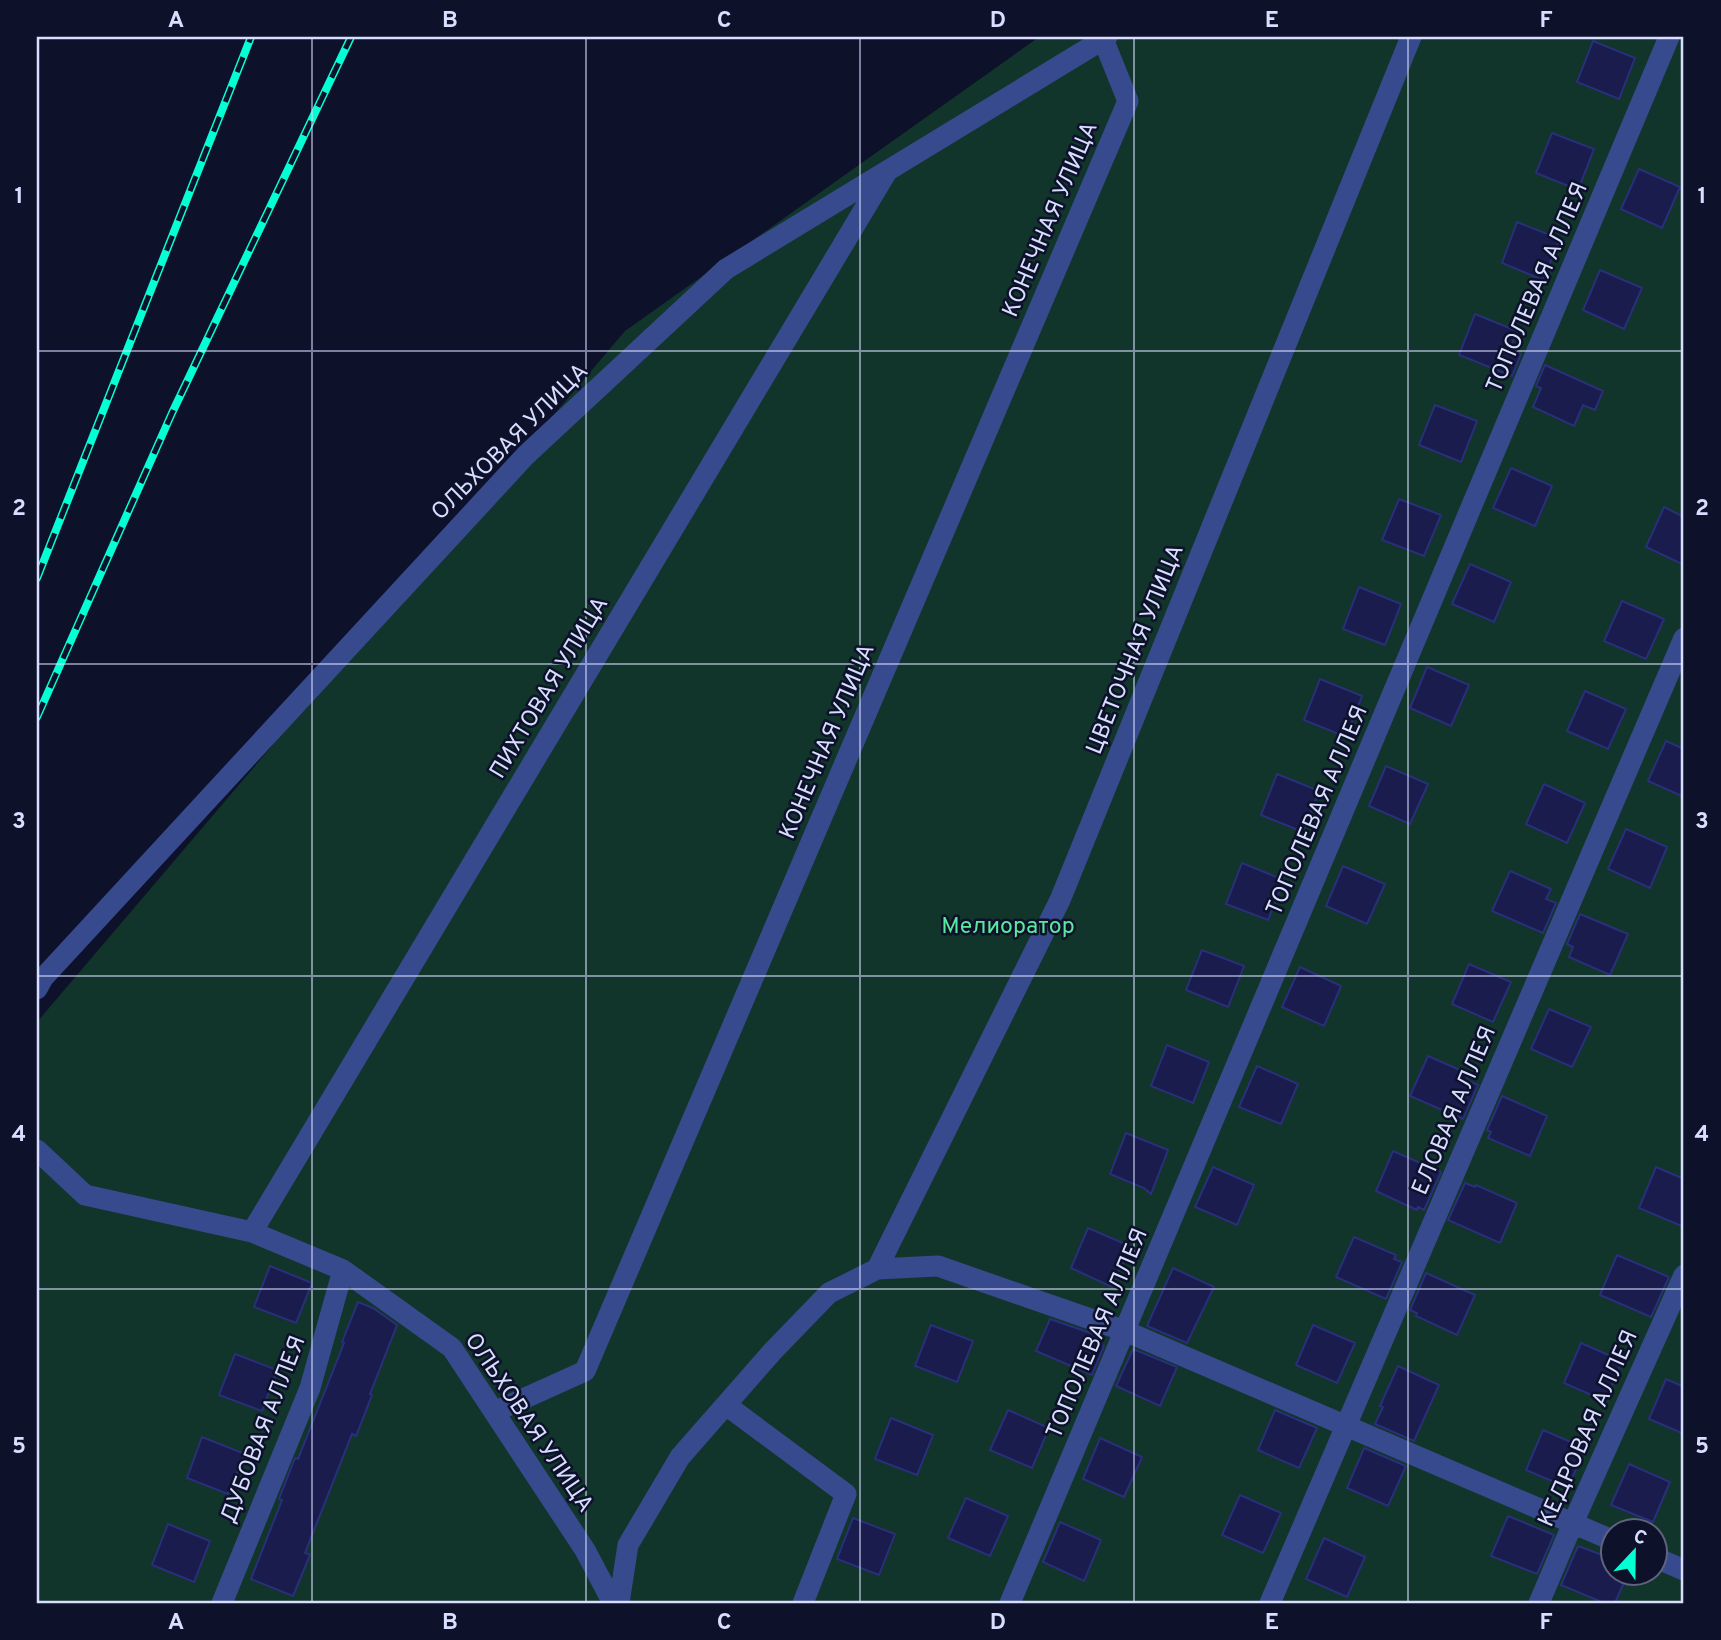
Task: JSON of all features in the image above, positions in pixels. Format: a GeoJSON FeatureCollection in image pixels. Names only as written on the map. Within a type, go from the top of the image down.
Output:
{"type":"FeatureCollection","features":[{"type":"Feature","properties":{"kind":"street","name":"ЦВЕТОЧНАЯ УЛИЦА"},"geometry":{"type":"LineString","coordinates":[[877,1269],[1060,900],[1411,37]]}},
{"type":"Feature","properties":{"kind":"street","name":"ТОПОЛЕВАЯ АЛЛЕЯ"},"geometry":{"type":"LineString","coordinates":[[1010,1603],[1669,37]]}},
{"type":"Feature","properties":{"kind":"street","name":"ОЛЬХОВАЯ УЛИЦА"},"geometry":{"type":"LineString","coordinates":[[37,989],[43,978],[526,455],[726,269],[1105,38]]}},
{"type":"Feature","properties":{"kind":"street","name":"КОНЕЧНАЯ УЛИЦА"},"geometry":{"type":"LineString","coordinates":[[494,1412],[585,1371],[1128,101],[1105,38]]}},
{"type":"Feature","properties":{"kind":"street","name":"ПИХТОВАЯ УЛИЦА"},"geometry":{"type":"LineString","coordinates":[[253,1232],[888,170]]}},
{"type":"Feature","properties":{"kind":"street","name":"ЕЛОВАЯ АЛЛЕЯ"},"geometry":{"type":"LineString","coordinates":[[1270,1603],[1684,638]]}},
{"type":"Feature","properties":{"kind":"street","name":"ОЛЬХОВАЯ УЛИЦА"},"geometry":{"type":"LineString","coordinates":[[40,1160],[85,1195],[253,1232],[343,1270],[452,1348],[585,1550],[613,1603]]}},
{"type":"Feature","properties":{"kind":"street"},"geometry":{"type":"LineString","coordinates":[[619,1603],[628,1545],[680,1457],[772,1352],[829,1293],[877,1269],[938,1266],[1125,1331],[1598,1534]]}},
{"type":"Feature","properties":{"kind":"street","name":"ДУБОВАЯ АЛЛЕЯ"},"geometry":{"type":"LineString","coordinates":[[222,1603],[310,1388],[343,1270]]}},
{"type":"Feature","properties":{"kind":"street","name":"КЕДРОВАЯ АЛЛЕЯ"},"geometry":{"type":"LineString","coordinates":[[1539,1603],[1684,1275]]}},
{"type":"Feature","properties":{"kind":"street"},"geometry":{"type":"LineString","coordinates":[[726,1405],[846,1494],[803,1603]]}},
{"type":"Feature","properties":{"kind":"green space","name":"Мелиоратор"},"geometry":{"type":"Polygon","coordinates":[[[1039,37],[1684,37],[1684,1603],[37,1603],[37,1022],[625,331],[1039,37]]]}},
{"type":"Feature","properties":{"kind":"building"},"geometry":{"type":"Polygon","coordinates":[[[1593,41],[1635,58],[1619,99],[1577,82],[1593,41]]]}},
{"type":"Feature","properties":{"kind":"building"},"geometry":{"type":"Polygon","coordinates":[[[1552,133],[1594,149],[1578,190],[1536,173],[1552,133]]]}},
{"type":"Feature","properties":{"kind":"building"},"geometry":{"type":"Polygon","coordinates":[[[1639,169],[1680,187],[1662,228],[1621,209],[1639,169]]]}},
{"type":"Feature","properties":{"kind":"building"},"geometry":{"type":"Polygon","coordinates":[[[1517,222],[1560,239],[1543,280],[1502,263],[1517,222]]]}},
{"type":"Feature","properties":{"kind":"building"},"geometry":{"type":"Polygon","coordinates":[[[1600,270],[1642,288],[1624,329],[1583,310],[1600,270]]]}},
{"type":"Feature","properties":{"kind":"building"},"geometry":{"type":"Polygon","coordinates":[[[1475,314],[1517,331],[1510,349],[1521,354],[1512,376],[1459,355],[1475,314]]]}},
{"type":"Feature","properties":{"kind":"building"},"geometry":{"type":"Polygon","coordinates":[[[1545,365],[1603,391],[1595,410],[1583,405],[1574,426],[1533,407],[1541,388],[1536,386],[1545,365]]]}},
{"type":"Feature","properties":{"kind":"building"},"geometry":{"type":"Polygon","coordinates":[[[1435,405],[1477,421],[1461,462],[1419,445],[1435,405]]]}},
{"type":"Feature","properties":{"kind":"building"},"geometry":{"type":"Polygon","coordinates":[[[1511,468],[1552,486],[1535,526],[1493,508],[1511,468]]]}},
{"type":"Feature","properties":{"kind":"building"},"geometry":{"type":"Polygon","coordinates":[[[1399,499],[1441,515],[1424,556],[1382,540],[1399,499]]]}},
{"type":"Feature","properties":{"kind":"building"},"geometry":{"type":"Polygon","coordinates":[[[1664,507],[1684,517],[1684,565],[1646,547],[1664,507]]]}},
{"type":"Feature","properties":{"kind":"building"},"geometry":{"type":"Polygon","coordinates":[[[1470,564],[1511,582],[1494,622],[1452,604],[1470,564]]]}},
{"type":"Feature","properties":{"kind":"building"},"geometry":{"type":"Polygon","coordinates":[[[1359,587],[1401,604],[1385,645],[1343,629],[1359,587]]]}},
{"type":"Feature","properties":{"kind":"building"},"geometry":{"type":"Polygon","coordinates":[[[1622,601],[1664,619],[1646,659],[1604,641],[1622,601]]]}},
{"type":"Feature","properties":{"kind":"building"},"geometry":{"type":"Polygon","coordinates":[[[1427,667],[1469,685],[1451,726],[1410,708],[1427,667]]]}},
{"type":"Feature","properties":{"kind":"building"},"geometry":{"type":"Polygon","coordinates":[[[1320,679],[1362,696],[1346,737],[1304,720],[1320,679]]]}},
{"type":"Feature","properties":{"kind":"building"},"geometry":{"type":"Polygon","coordinates":[[[1585,691],[1626,709],[1608,749],[1567,731],[1585,691]]]}},
{"type":"Feature","properties":{"kind":"building"},"geometry":{"type":"Polygon","coordinates":[[[1666,741],[1684,749],[1684,797],[1648,781],[1666,741]]]}},
{"type":"Feature","properties":{"kind":"building"},"geometry":{"type":"Polygon","coordinates":[[[1386,766],[1428,784],[1410,824],[1369,806],[1386,766]]]}},
{"type":"Feature","properties":{"kind":"building"},"geometry":{"type":"Polygon","coordinates":[[[1277,774],[1319,791],[1303,832],[1261,815],[1277,774]]]}},
{"type":"Feature","properties":{"kind":"building"},"geometry":{"type":"Polygon","coordinates":[[[1544,784],[1585,803],[1567,843],[1526,824],[1544,784]]]}},
{"type":"Feature","properties":{"kind":"building"},"geometry":{"type":"Polygon","coordinates":[[[1626,829],[1667,847],[1650,888],[1608,869],[1626,829]]]}},
{"type":"Feature","properties":{"kind":"building"},"geometry":{"type":"Polygon","coordinates":[[[1242,863],[1284,880],[1268,920],[1226,904],[1242,863]]]}},
{"type":"Feature","properties":{"kind":"building"},"geometry":{"type":"Polygon","coordinates":[[[1343,866],[1385,884],[1367,924],[1326,906],[1343,866]]]}},
{"type":"Feature","properties":{"kind":"building"},"geometry":{"type":"Polygon","coordinates":[[[1510,871],[1551,889],[1546,899],[1556,903],[1543,933],[1492,911],[1510,871]]]}},
{"type":"Feature","properties":{"kind":"building"},"geometry":{"type":"Polygon","coordinates":[[[1580,914],[1628,934],[1610,975],[1569,957],[1573,947],[1567,944],[1580,914]]]}},
{"type":"Feature","properties":{"kind":"building"},"geometry":{"type":"Polygon","coordinates":[[[1202,950],[1244,966],[1228,1007],[1186,990],[1202,950]]]}},
{"type":"Feature","properties":{"kind":"building"},"geometry":{"type":"Polygon","coordinates":[[[1469,964],[1511,982],[1493,1022],[1452,1004],[1469,964]]]}},
{"type":"Feature","properties":{"kind":"building"},"geometry":{"type":"Polygon","coordinates":[[[1300,967],[1341,986],[1324,1026],[1282,1007],[1300,967]]]}},
{"type":"Feature","properties":{"kind":"building"},"geometry":{"type":"Polygon","coordinates":[[[1549,1009],[1591,1027],[1572,1067],[1531,1049],[1549,1009]]]}},
{"type":"Feature","properties":{"kind":"building"},"geometry":{"type":"Polygon","coordinates":[[[1167,1045],[1209,1062],[1193,1103],[1151,1086],[1167,1045]]]}},
{"type":"Feature","properties":{"kind":"building"},"geometry":{"type":"Polygon","coordinates":[[[1428,1056],[1469,1074],[1466,1080],[1478,1085],[1463,1119],[1410,1096],[1428,1056]]]}},
{"type":"Feature","properties":{"kind":"building"},"geometry":{"type":"Polygon","coordinates":[[[1257,1066],[1298,1084],[1281,1124],[1239,1107],[1257,1066]]]}},
{"type":"Feature","properties":{"kind":"building"},"geometry":{"type":"Polygon","coordinates":[[[1502,1096],[1547,1116],[1530,1156],[1488,1138],[1491,1132],[1487,1130],[1502,1096]]]}},
{"type":"Feature","properties":{"kind":"building"},"geometry":{"type":"Polygon","coordinates":[[[1126,1133],[1168,1150],[1151,1194],[1144,1188],[1110,1174],[1126,1133]]]}},
{"type":"Feature","properties":{"kind":"building"},"geometry":{"type":"Polygon","coordinates":[[[1393,1151],[1441,1172],[1424,1210],[1418,1207],[1417,1210],[1376,1191],[1393,1151]]]}},
{"type":"Feature","properties":{"kind":"building"},"geometry":{"type":"Polygon","coordinates":[[[1213,1167],[1254,1185],[1237,1225],[1195,1207],[1213,1167]]]}},
{"type":"Feature","properties":{"kind":"building"},"geometry":{"type":"Polygon","coordinates":[[[1656,1167],[1684,1179],[1684,1227],[1639,1208],[1656,1167]]]}},
{"type":"Feature","properties":{"kind":"building"},"geometry":{"type":"Polygon","coordinates":[[[1465,1183],[1517,1203],[1500,1243],[1448,1220],[1465,1183]]]}},
{"type":"Feature","properties":{"kind":"building"},"geometry":{"type":"Polygon","coordinates":[[[1088,1228],[1130,1246],[1112,1287],[1071,1268],[1088,1228]]]}},
{"type":"Feature","properties":{"kind":"building"},"geometry":{"type":"Polygon","coordinates":[[[1354,1237],[1396,1255],[1394,1259],[1402,1262],[1386,1299],[1336,1277],[1354,1237]]]}},
{"type":"Feature","properties":{"kind":"building"},"geometry":{"type":"Polygon","coordinates":[[[1617,1255],[1669,1277],[1651,1317],[1600,1295],[1617,1255]]]}},
{"type":"Feature","properties":{"kind":"building"},"geometry":{"type":"Polygon","coordinates":[[[270,1266],[312,1283],[296,1323],[254,1307],[270,1266]]]}},
{"type":"Feature","properties":{"kind":"building"},"geometry":{"type":"Polygon","coordinates":[[[1173,1268],[1214,1287],[1187,1343],[1147,1326],[1173,1268]]]}},
{"type":"Feature","properties":{"kind":"building"},"geometry":{"type":"Polygon","coordinates":[[[1426,1273],[1475,1295],[1457,1335],[1416,1316],[1417,1313],[1410,1310],[1426,1273]]]}},
{"type":"Feature","properties":{"kind":"building"},"geometry":{"type":"Polygon","coordinates":[[[358,1302],[373,1308],[397,1325],[356,1436],[352,1434],[305,1553],[310,1555],[293,1596],[251,1579],[282,1500],[279,1499],[295,1458],[298,1459],[358,1302]]]}},
{"type":"Feature","properties":{"kind":"building"},"geometry":{"type":"Polygon","coordinates":[[[1050,1319],[1096,1335],[1094,1342],[1104,1346],[1092,1375],[1036,1351],[1050,1319]]]}},
{"type":"Feature","properties":{"kind":"building"},"geometry":{"type":"Polygon","coordinates":[[[931,1325],[973,1341],[957,1382],[915,1366],[931,1325]]]}},
{"type":"Feature","properties":{"kind":"building"},"geometry":{"type":"Polygon","coordinates":[[[1313,1325],[1355,1343],[1337,1383],[1296,1365],[1313,1325]]]}},
{"type":"Feature","properties":{"kind":"building"},"geometry":{"type":"Polygon","coordinates":[[[1581,1343],[1622,1361],[1605,1401],[1564,1383],[1581,1343]]]}},
{"type":"Feature","properties":{"kind":"building"},"geometry":{"type":"Polygon","coordinates":[[[1133,1349],[1177,1367],[1160,1406],[1116,1386],[1133,1349]]]}},
{"type":"Feature","properties":{"kind":"building"},"geometry":{"type":"Polygon","coordinates":[[[235,1354],[277,1370],[262,1411],[219,1395],[235,1354]]]}},
{"type":"Feature","properties":{"kind":"building"},"geometry":{"type":"Polygon","coordinates":[[[1398,1366],[1439,1385],[1414,1441],[1375,1424],[1398,1366]]]}},
{"type":"Feature","properties":{"kind":"building"},"geometry":{"type":"Polygon","coordinates":[[[1666,1379],[1684,1387],[1684,1434],[1649,1419],[1666,1379]]]}},
{"type":"Feature","properties":{"kind":"building"},"geometry":{"type":"Polygon","coordinates":[[[1008,1410],[1049,1428],[1032,1468],[990,1450],[1008,1410]]]}},
{"type":"Feature","properties":{"kind":"building"},"geometry":{"type":"Polygon","coordinates":[[[1275,1410],[1317,1428],[1299,1468],[1258,1450],[1275,1410]]]}},
{"type":"Feature","properties":{"kind":"building"},"geometry":{"type":"Polygon","coordinates":[[[891,1418],[933,1435],[917,1475],[875,1459],[891,1418]]]}},
{"type":"Feature","properties":{"kind":"building"},"geometry":{"type":"Polygon","coordinates":[[[1543,1430],[1585,1448],[1568,1488],[1526,1470],[1543,1430]]]}},
{"type":"Feature","properties":{"kind":"building"},"geometry":{"type":"Polygon","coordinates":[[[202,1437],[245,1454],[228,1494],[187,1478],[202,1437]]]}},
{"type":"Feature","properties":{"kind":"building"},"geometry":{"type":"Polygon","coordinates":[[[1100,1438],[1142,1457],[1124,1497],[1083,1479],[1100,1438]]]}},
{"type":"Feature","properties":{"kind":"building"},"geometry":{"type":"Polygon","coordinates":[[[1364,1448],[1406,1466],[1388,1506],[1347,1488],[1364,1448]]]}},
{"type":"Feature","properties":{"kind":"building"},"geometry":{"type":"Polygon","coordinates":[[[1629,1464],[1670,1482],[1655,1518],[1643,1518],[1611,1505],[1629,1464]]]}},
{"type":"Feature","properties":{"kind":"building"},"geometry":{"type":"Polygon","coordinates":[[[1240,1495],[1281,1513],[1263,1553],[1222,1535],[1240,1495]]]}},
{"type":"Feature","properties":{"kind":"building"},"geometry":{"type":"Polygon","coordinates":[[[966,1498],[1008,1516],[990,1556],[948,1538],[966,1498]]]}},
{"type":"Feature","properties":{"kind":"building"},"geometry":{"type":"Polygon","coordinates":[[[1508,1516],[1554,1535],[1537,1574],[1491,1556],[1508,1516]]]}},
{"type":"Feature","properties":{"kind":"building"},"geometry":{"type":"Polygon","coordinates":[[[853,1518],[895,1534],[879,1575],[837,1559],[853,1518]]]}},
{"type":"Feature","properties":{"kind":"building"},"geometry":{"type":"Polygon","coordinates":[[[1060,1522],[1101,1540],[1084,1581],[1043,1562],[1060,1522]]]}},
{"type":"Feature","properties":{"kind":"building"},"geometry":{"type":"Polygon","coordinates":[[[168,1524],[210,1541],[194,1582],[152,1565],[168,1524]]]}},
{"type":"Feature","properties":{"kind":"building"},"geometry":{"type":"Polygon","coordinates":[[[1324,1538],[1365,1557],[1347,1597],[1306,1579],[1324,1538]]]}},
{"type":"Feature","properties":{"kind":"building"},"geometry":{"type":"Polygon","coordinates":[[[1578,1546],[1598,1553],[1598,1588],[1622,1588],[1615,1603],[1604,1603],[1561,1585],[1578,1546]]]}},
{"type":"Feature","properties":{"kind":"railway"},"geometry":{"type":"LineString","coordinates":[[37,578],[251,37]]}},
{"type":"Feature","properties":{"kind":"railway"},"geometry":{"type":"LineString","coordinates":[[37,717],[172,413],[351,37]]}}]}
